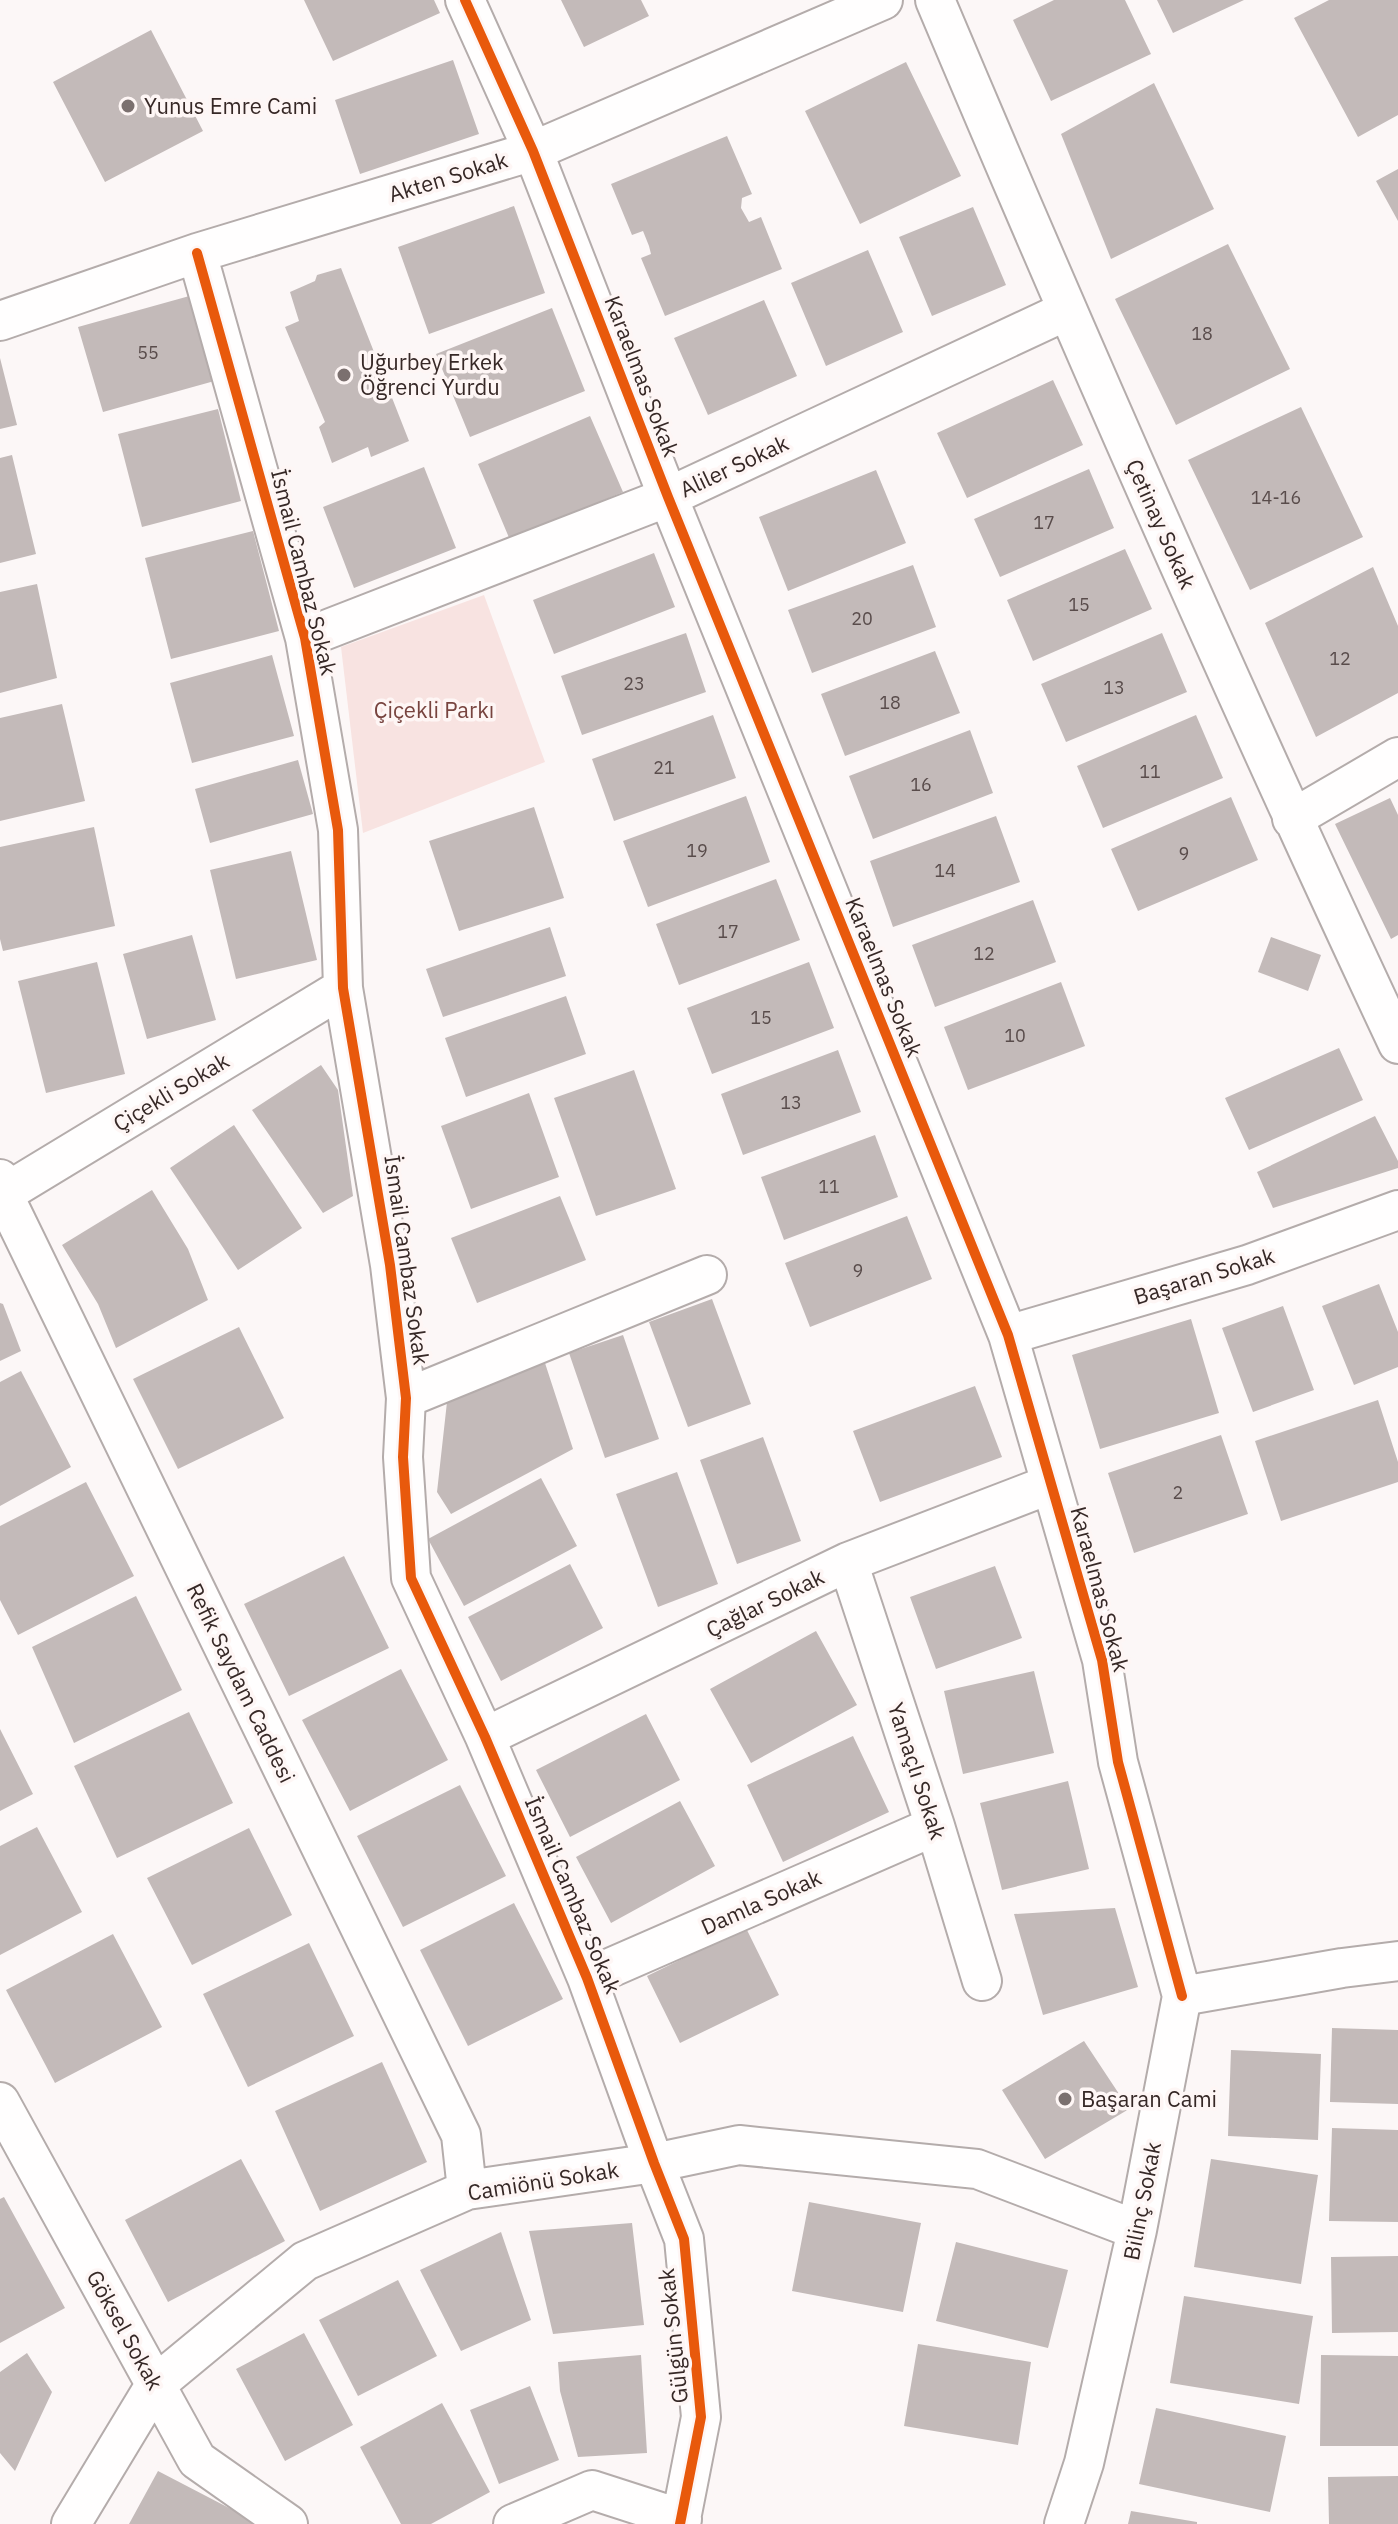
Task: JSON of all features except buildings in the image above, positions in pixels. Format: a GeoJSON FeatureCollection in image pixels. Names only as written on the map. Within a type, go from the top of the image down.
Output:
{"type":"FeatureCollection","features":[{"type":"Feature","properties":{"kind":"street","name":"Karaelmas Sokak"},"geometry":{"type":"LineString","coordinates":[[465,0],[533,151],[668,497],[1008,1335],[1102,1660],[1118,1762],[1182,1996]]}},
{"type":"Feature","properties":{"kind":"street","name":"Akten Sokak"},"geometry":{"type":"LineString","coordinates":[[0,321],[197,253],[533,151],[883,0]]}},
{"type":"Feature","properties":{"kind":"street","name":"Çetinay Sokak"},"geometry":{"type":"LineString","coordinates":[[935,0],[1066,311],[1292,819],[1384,977],[1398,1044]]}},
{"type":"Feature","properties":{"kind":"street","name":"İsmail Cambaz Sokak"},"geometry":{"type":"LineString","coordinates":[[197,253],[305,638],[338,830],[343,988],[390,1265],[406,1398],[403,1457],[411,1578],[485,1737],[587,1978],[684,2239]]}},
{"type":"Feature","properties":{"kind":"street","name":"Aliler Sokak"},"geometry":{"type":"LineString","coordinates":[[305,638],[668,497],[1066,311]]}},
{"type":"Feature","properties":{"kind":"street"},"geometry":{"type":"LineString","coordinates":[[1292,819],[1398,757]]}},
{"type":"Feature","properties":{"kind":"street","name":"Çiçekli Sokak"},"geometry":{"type":"LineString","coordinates":[[1,1190],[343,988]]}},
{"type":"Feature","properties":{"kind":"street","name":"Refik Saydam Caddesi"},"geometry":{"type":"LineString","coordinates":[[1,1190],[461,2135],[467,2190]]}},
{"type":"Feature","properties":{"kind":"street","name":"Başaran Sokak"},"geometry":{"type":"LineString","coordinates":[[1008,1335],[1247,1265],[1398,1210]]}},
{"type":"Feature","properties":{"kind":"street"},"geometry":{"type":"LineString","coordinates":[[406,1398],[707,1275]]}},
{"type":"Feature","properties":{"kind":"street","name":"Çağlar Sokak"},"geometry":{"type":"LineString","coordinates":[[485,1737],[848,1562],[1051,1484]]}},
{"type":"Feature","properties":{"kind":"street","name":"Yamaçlı Sokak"},"geometry":{"type":"LineString","coordinates":[[848,1562],[935,1826],[982,1981]]}},
{"type":"Feature","properties":{"kind":"street","name":"Damla Sokak"},"geometry":{"type":"LineString","coordinates":[[587,1978],[935,1826]]}},
{"type":"Feature","properties":{"kind":"street"},"geometry":{"type":"LineString","coordinates":[[1182,1996],[1398,1961]]}},
{"type":"Feature","properties":{"kind":"street","name":"Bilinç Sokak"},"geometry":{"type":"LineString","coordinates":[[1064,2524],[1084,2463],[1137,2230],[1182,1996]]}},
{"type":"Feature","properties":{"kind":"street","name":"Göksel Sokak"},"geometry":{"type":"LineString","coordinates":[[0,2102],[197,2460],[288,2524]]}},
{"type":"Feature","properties":{"kind":"street","name":"Camiönü Sokak"},"geometry":{"type":"LineString","coordinates":[[71,2524],[155,2385],[305,2261],[467,2190],[654,2163],[739,2145],[977,2169],[1137,2230]]}},
{"type":"Feature","properties":{"kind":"street","name":"Gülgün Sokak"},"geometry":{"type":"LineString","coordinates":[[681,2521],[701,2417],[684,2239]]}},
{"type":"Feature","properties":{"kind":"street"},"geometry":{"type":"LineString","coordinates":[[513,2524],[592,2490],[681,2521]]}},
{"type":"Feature","properties":{"kind":"green space","name":"Çiçekli Parkı"},"geometry":{"type":"Polygon","coordinates":[[[484,595],[545,762],[363,833],[341,647],[484,595]]]}},
{"type":"Feature","properties":{"kind":"cycle path"},"geometry":{"type":"LineString","coordinates":[[465,0],[533,151],[668,497],[1008,1335],[1102,1660],[1118,1762],[1182,1996]]}},
{"type":"Feature","properties":{"kind":"cycle path"},"geometry":{"type":"LineString","coordinates":[[197,253],[305,638],[338,830],[343,988],[390,1265],[406,1398],[403,1457],[411,1578],[485,1737],[587,1978],[684,2239],[701,2417],[680,2524]]}},
{"type":"Feature","properties":{"kind":"place","name":"Yunus Emre Cami"},"geometry":{"type":"Point","coordinates":[128,106]}},
{"type":"Feature","properties":{"kind":"place","name":"Uğurbey Erkek Öğrenci Yurdu"},"geometry":{"type":"Point","coordinates":[344,375]}},
{"type":"Feature","properties":{"kind":"place","name":"Başaran Cami"},"geometry":{"type":"Point","coordinates":[1065,2099]}}]}
